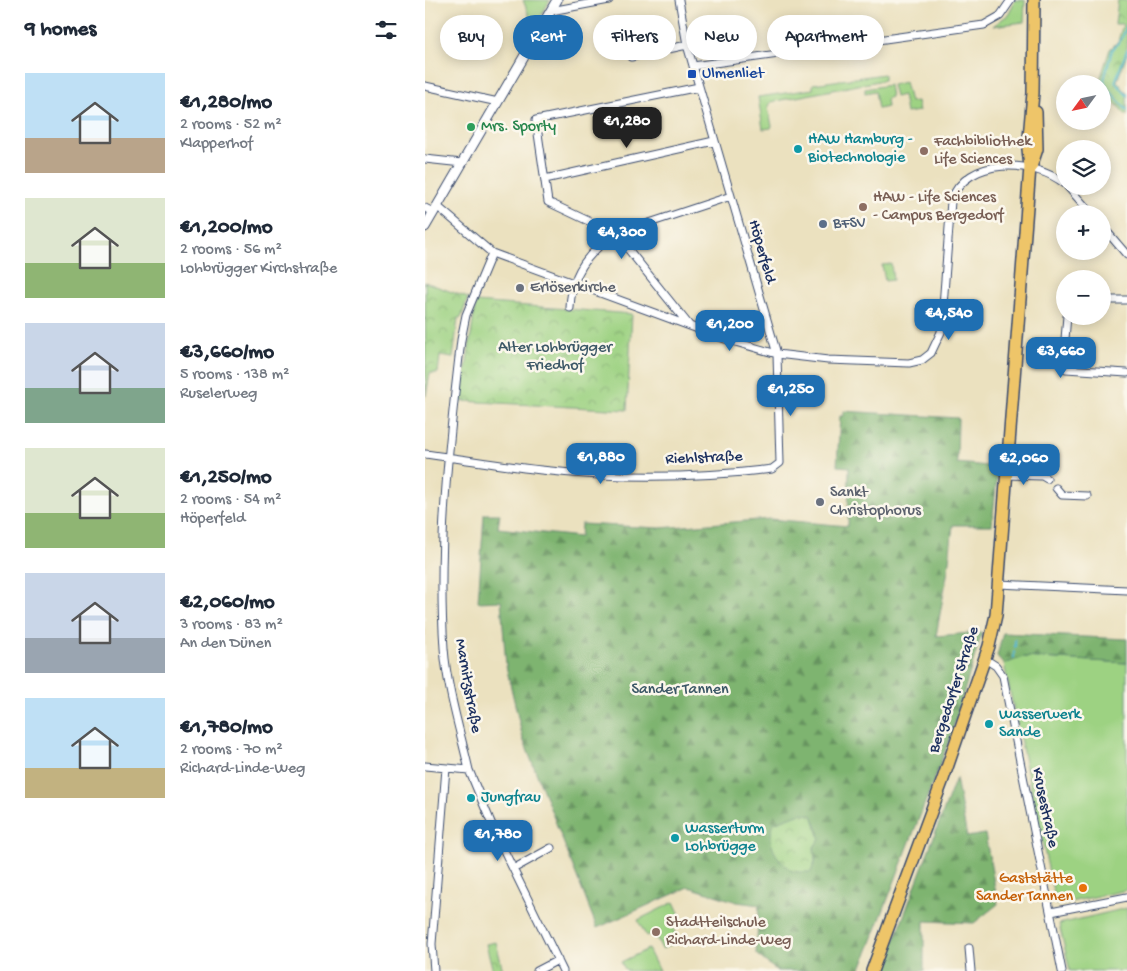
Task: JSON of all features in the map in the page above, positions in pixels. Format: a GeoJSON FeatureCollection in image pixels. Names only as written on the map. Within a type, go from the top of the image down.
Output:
{"type":"FeatureCollection","features":[{"type":"Feature","properties":{"kind":"main road","name":"Bergedorfer Straße"},"geometry":{"type":"LineString","coordinates":[[872,971],[889,931],[985,659],[996,615],[1030,167],[1028,148],[1033,93],[1034,0]]}},
{"type":"Feature","properties":{"kind":"street"},"geometry":{"type":"LineString","coordinates":[[425,227],[432,209],[462,163],[557,0]]}},
{"type":"Feature","properties":{"kind":"street"},"geometry":{"type":"LineString","coordinates":[[551,11],[609,0]]}},
{"type":"Feature","properties":{"kind":"street","name":"Höperfeld"},"geometry":{"type":"LineString","coordinates":[[679,0],[686,40]]}},
{"type":"Feature","properties":{"kind":"street"},"geometry":{"type":"LineString","coordinates":[[693,66],[984,25],[1000,16],[1011,0]]}},
{"type":"Feature","properties":{"kind":"street","name":"Höperfeld"},"geometry":{"type":"LineString","coordinates":[[691,60],[777,354],[781,456],[775,468]]}},
{"type":"Feature","properties":{"kind":"street"},"geometry":{"type":"LineString","coordinates":[[425,86],[498,102]]}},
{"type":"Feature","properties":{"kind":"street"},"geometry":{"type":"LineString","coordinates":[[689,326],[616,234],[548,202],[536,120],[699,87]]}},
{"type":"Feature","properties":{"kind":"street"},"geometry":{"type":"LineString","coordinates":[[545,179],[714,141]]}},
{"type":"Feature","properties":{"kind":"street"},"geometry":{"type":"LineString","coordinates":[[425,159],[462,163]]}},
{"type":"Feature","properties":{"kind":"street"},"geometry":{"type":"LineString","coordinates":[[432,209],[492,253],[689,326],[777,354],[828,360],[909,363],[927,357],[937,346],[941,332],[951,201],[956,190],[966,178],[981,172],[1013,166],[1030,167],[1047,172],[1056,178]]}},
{"type":"Feature","properties":{"kind":"street"},"geometry":{"type":"LineString","coordinates":[[1075,195],[1084,205]]}},
{"type":"Feature","properties":{"kind":"street"},"geometry":{"type":"LineString","coordinates":[[570,308],[574,283],[585,260],[599,245],[616,234],[731,196]]}},
{"type":"Feature","properties":{"kind":"street"},"geometry":{"type":"LineString","coordinates":[[1111,236],[1127,255]]}},
{"type":"Feature","properties":{"kind":"street","name":"Marnitzstraße"},"geometry":{"type":"LineString","coordinates":[[492,253],[466,315],[461,340],[442,550],[444,648],[455,712],[469,770],[513,868],[563,971]]}},
{"type":"Feature","properties":{"kind":"street"},"geometry":{"type":"LineString","coordinates":[[1111,300],[1127,300]]}},
{"type":"Feature","properties":{"kind":"street"},"geometry":{"type":"LineString","coordinates":[[1066,325],[1063,362],[1066,369],[1127,373]]}},
{"type":"Feature","properties":{"kind":"street","name":"Riehlstraße"},"geometry":{"type":"LineString","coordinates":[[425,454],[543,470],[605,474],[714,475],[775,468]]}},
{"type":"Feature","properties":{"kind":"street"},"geometry":{"type":"LineString","coordinates":[[1007,474],[1042,476],[1047,479]]}},
{"type":"Feature","properties":{"kind":"street"},"geometry":{"type":"LineString","coordinates":[[1056,488],[1062,495],[1087,496]]}},
{"type":"Feature","properties":{"kind":"street"},"geometry":{"type":"LineString","coordinates":[[999,584],[1127,590]]}},
{"type":"Feature","properties":{"kind":"street","name":"Krusestraße"},"geometry":{"type":"LineString","coordinates":[[985,659],[996,666],[1003,676],[1062,971]]}},
{"type":"Feature","properties":{"kind":"street"},"geometry":{"type":"LineString","coordinates":[[425,766],[469,770]]}},
{"type":"Feature","properties":{"kind":"street"},"geometry":{"type":"LineString","coordinates":[[434,971],[428,944],[446,768]]}},
{"type":"Feature","properties":{"kind":"street"},"geometry":{"type":"LineString","coordinates":[[513,868],[551,848]]}},
{"type":"Feature","properties":{"kind":"street"},"geometry":{"type":"LineString","coordinates":[[1051,912],[1127,897]]}},
{"type":"Feature","properties":{"kind":"street"},"geometry":{"type":"LineString","coordinates":[[969,948],[971,971]]}},
{"type":"Feature","properties":{"kind":"street"},"geometry":{"type":"LineString","coordinates":[[537,971],[558,960]]}},
{"type":"Feature","properties":{"kind":"green space"},"geometry":{"type":"Polygon","coordinates":[[[523,0],[550,0],[541,15],[529,15],[523,0]]]}},
{"type":"Feature","properties":{"kind":"green space"},"geometry":{"type":"Polygon","coordinates":[[[1015,0],[1025,0],[1024,22],[993,26],[1009,14],[1015,0]]]}},
{"type":"Feature","properties":{"kind":"green space"},"geometry":{"type":"Polygon","coordinates":[[[1118,0],[1127,0],[1127,55],[1117,81],[1127,93],[1127,116],[1111,99],[1111,75],[1102,75],[1110,49],[1118,41],[1123,24],[1115,24],[1118,0]]]}},
{"type":"Feature","properties":{"kind":"green space"},"geometry":{"type":"Polygon","coordinates":[[[884,74],[884,80],[771,102],[768,108],[772,126],[771,128],[763,129],[758,97],[813,89],[813,84],[884,74]]]}},
{"type":"Feature","properties":{"kind":"green space"},"geometry":{"type":"Polygon","coordinates":[[[905,82],[910,102],[917,101],[919,111],[906,113],[903,95],[895,97],[892,85],[905,82]]]}},
{"type":"Feature","properties":{"kind":"green space"},"geometry":{"type":"Polygon","coordinates":[[[889,85],[891,97],[886,99],[887,107],[878,109],[875,91],[865,93],[865,89],[889,85]]]}},
{"type":"Feature","properties":{"kind":"green space"},"geometry":{"type":"Polygon","coordinates":[[[891,264],[893,280],[885,281],[882,265],[891,264]]]}},
{"type":"Feature","properties":{"kind":"green space"},"geometry":{"type":"Polygon","coordinates":[[[425,282],[468,298],[461,318],[458,318],[453,358],[440,356],[438,373],[430,373],[426,396],[425,282]]]}},
{"type":"Feature","properties":{"kind":"green space","name":"Alter Lohbrügger Friedhof"},"geometry":{"type":"Polygon","coordinates":[[[476,302],[632,314],[627,410],[461,401],[476,302]]]}},
{"type":"Feature","properties":{"kind":"green space","name":"Sander Tannen"},"geometry":{"type":"Polygon","coordinates":[[[843,411],[958,418],[957,463],[998,467],[992,525],[953,525],[948,570],[936,636],[982,632],[950,738],[860,971],[777,971],[756,954],[759,905],[737,902],[689,887],[597,928],[523,739],[506,666],[501,601],[478,602],[484,514],[500,514],[498,528],[580,537],[581,524],[660,528],[770,519],[848,526],[849,467],[837,466],[840,416],[843,416],[843,411]],[[812,815],[779,861],[815,861],[814,847],[820,838],[812,815]]]}},
{"type":"Feature","properties":{"kind":"green space"},"geometry":{"type":"Polygon","coordinates":[[[1003,633],[1127,639],[1127,663],[1023,657],[1004,664],[997,656],[1003,633]]]}},
{"type":"Feature","properties":{"kind":"green space"},"geometry":{"type":"Polygon","coordinates":[[[1023,657],[1127,663],[1127,890],[1056,905],[1004,664],[1023,657]]]}},
{"type":"Feature","properties":{"kind":"green space"},"geometry":{"type":"Polygon","coordinates":[[[956,778],[967,837],[985,834],[998,904],[974,923],[924,921],[924,971],[883,971],[956,778]]]}},
{"type":"Feature","properties":{"kind":"green space"},"geometry":{"type":"Polygon","coordinates":[[[801,813],[812,815],[820,838],[814,847],[815,861],[811,872],[793,872],[778,857],[772,845],[771,838],[774,823],[801,813]]]}},
{"type":"Feature","properties":{"kind":"green space"},"geometry":{"type":"Polygon","coordinates":[[[674,902],[682,919],[671,925],[679,941],[662,949],[654,933],[646,936],[638,920],[674,902]]]}},
{"type":"Feature","properties":{"kind":"green space"},"geometry":{"type":"Polygon","coordinates":[[[1127,908],[1127,971],[1070,971],[1059,924],[1127,908]]]}},
{"type":"Feature","properties":{"kind":"green space"},"geometry":{"type":"Polygon","coordinates":[[[496,942],[503,971],[493,971],[486,944],[496,942]]]}},
{"type":"Feature","properties":{"kind":"green space"},"geometry":{"type":"Polygon","coordinates":[[[648,949],[659,971],[626,971],[621,962],[648,949]]]}},
{"type":"Feature","properties":{"kind":"waterway"},"geometry":{"type":"LineString","coordinates":[[1127,25],[1122,38],[1112,50],[1104,80],[1107,88],[1127,110]]}},
{"type":"Feature","properties":{"kind":"waterway"},"geometry":{"type":"LineString","coordinates":[[1127,50],[1115,82],[1127,95]]}},
{"type":"Feature","properties":{"kind":"waterway"},"geometry":{"type":"LineString","coordinates":[[1015,640],[1015,647]]}},
{"type":"Feature","properties":{"kind":"waterway"},"geometry":{"type":"LineString","coordinates":[[1014,652],[1014,658]]}},
{"type":"Feature","properties":{"kind":"place","name":"Ulmenliet"},"geometry":{"type":"Point","coordinates":[692,74]}},
{"type":"Feature","properties":{"kind":"place","name":"Mrs. Sporty"},"geometry":{"type":"Point","coordinates":[471,127]}},
{"type":"Feature","properties":{"kind":"place","name":"HAW Hamburg - Biotechnologie"},"geometry":{"type":"Point","coordinates":[798,149]}},
{"type":"Feature","properties":{"kind":"place","name":"Fachbibliothek Life Sciences"},"geometry":{"type":"Point","coordinates":[924,151]}},
{"type":"Feature","properties":{"kind":"place","name":"HAW - Life Sciences - Campus Bergedorf"},"geometry":{"type":"Point","coordinates":[863,207]}},
{"type":"Feature","properties":{"kind":"place","name":"BFSV"},"geometry":{"type":"Point","coordinates":[823,224]}},
{"type":"Feature","properties":{"kind":"place","name":"Erlöserkirche"},"geometry":{"type":"Point","coordinates":[520,288]}},
{"type":"Feature","properties":{"kind":"place","name":"Sankt Christophorus"},"geometry":{"type":"Point","coordinates":[820,502]}},
{"type":"Feature","properties":{"kind":"place","name":"Wasserwerk Sande"},"geometry":{"type":"Point","coordinates":[989,724]}},
{"type":"Feature","properties":{"kind":"place","name":"Jungfrau"},"geometry":{"type":"Point","coordinates":[471,798]}},
{"type":"Feature","properties":{"kind":"place","name":"Wasserturm Lohbrügge"},"geometry":{"type":"Point","coordinates":[675,838]}},
{"type":"Feature","properties":{"kind":"place","name":"Gaststätte Sander Tannen"},"geometry":{"type":"Point","coordinates":[1083,888]}},
{"type":"Feature","properties":{"kind":"place","name":"Stadtteilschule Richard-Linde-Weg"},"geometry":{"type":"Point","coordinates":[656,932]}}]}
